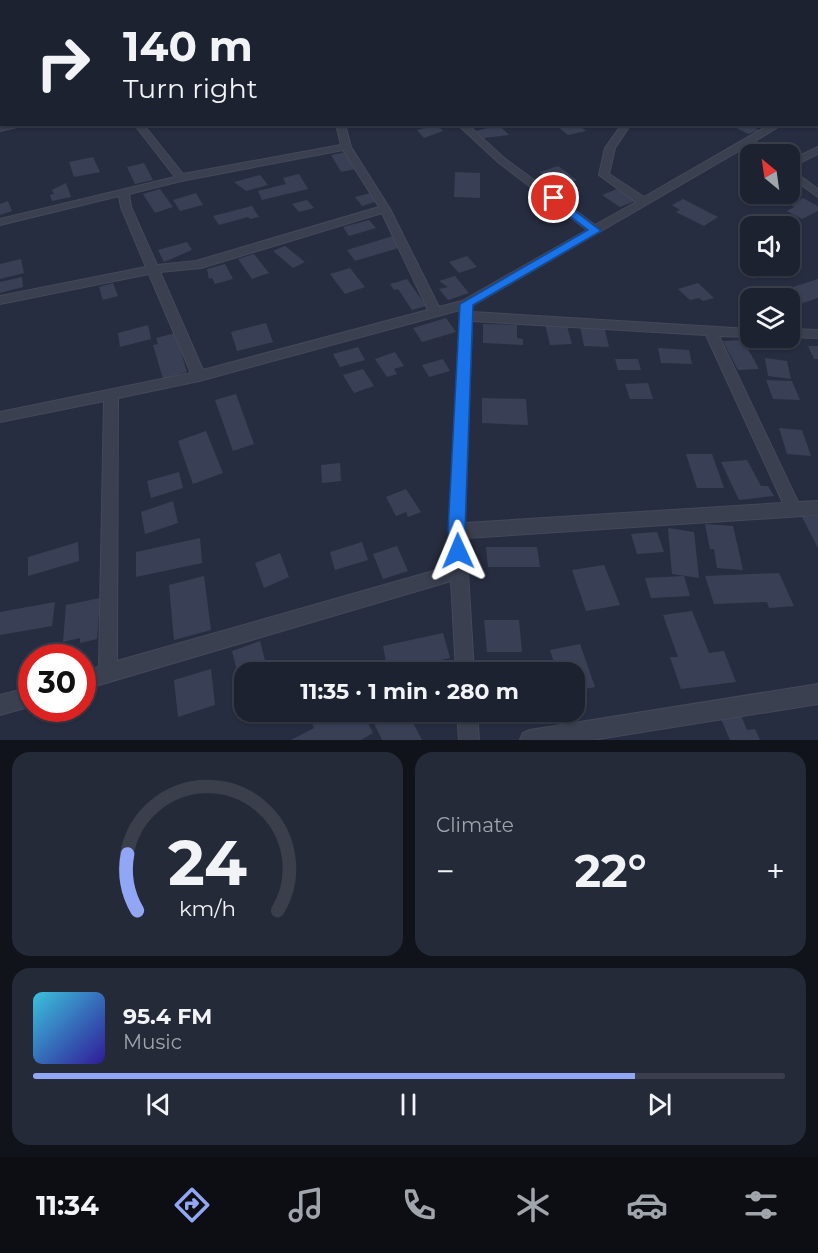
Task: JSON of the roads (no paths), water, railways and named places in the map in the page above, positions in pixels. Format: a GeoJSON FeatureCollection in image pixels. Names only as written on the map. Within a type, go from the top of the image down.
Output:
{"type":"FeatureCollection","features":[{"type":"Feature","properties":{"kind":"street"},"geometry":{"type":"LineString","coordinates":[[140,126],[181,178]]}},
{"type":"Feature","properties":{"kind":"street"},"geometry":{"type":"LineString","coordinates":[[341,126],[346,147],[385,209],[435,312]]}},
{"type":"Feature","properties":{"kind":"street"},"geometry":{"type":"LineString","coordinates":[[463,126],[501,160],[596,231]]}},
{"type":"Feature","properties":{"kind":"street"},"geometry":{"type":"LineString","coordinates":[[626,126],[610,148],[604,175],[645,203]]}},
{"type":"Feature","properties":{"kind":"street"},"geometry":{"type":"LineString","coordinates":[[466,310],[776,126]]}},
{"type":"Feature","properties":{"kind":"street"},"geometry":{"type":"LineString","coordinates":[[750,141],[754,144]]}},
{"type":"Feature","properties":{"kind":"street"},"geometry":{"type":"LineString","coordinates":[[0,222],[181,178],[346,147]]}},
{"type":"Feature","properties":{"kind":"street"},"geometry":{"type":"LineString","coordinates":[[800,159],[818,150]]}},
{"type":"Feature","properties":{"kind":"street"},"geometry":{"type":"LineString","coordinates":[[800,180],[818,194]]}},
{"type":"Feature","properties":{"kind":"street"},"geometry":{"type":"LineString","coordinates":[[123,192],[126,207],[199,376]]}},
{"type":"Feature","properties":{"kind":"street"},"geometry":{"type":"LineString","coordinates":[[0,300],[153,269],[197,265],[385,209]]}},
{"type":"Feature","properties":{"kind":"street"},"geometry":{"type":"LineString","coordinates":[[464,662],[457,531],[466,310]]}},
{"type":"Feature","properties":{"kind":"street"},"geometry":{"type":"LineString","coordinates":[[0,417],[199,376],[435,312],[466,310],[740,333]]}},
{"type":"Feature","properties":{"kind":"street"},"geometry":{"type":"LineString","coordinates":[[711,332],[794,510]]}},
{"type":"Feature","properties":{"kind":"street"},"geometry":{"type":"LineString","coordinates":[[800,333],[818,334]]}},
{"type":"Feature","properties":{"kind":"street"},"geometry":{"type":"LineString","coordinates":[[108,674],[111,395]]}},
{"type":"Feature","properties":{"kind":"street"},"geometry":{"type":"LineString","coordinates":[[457,531],[818,508]]}},
{"type":"Feature","properties":{"kind":"street"},"geometry":{"type":"LineString","coordinates":[[96,677],[459,571]]}},
{"type":"Feature","properties":{"kind":"street"},"geometry":{"type":"LineString","coordinates":[[530,740],[818,694]]}},
{"type":"Feature","properties":{"kind":"street"},"geometry":{"type":"LineString","coordinates":[[0,705],[18,700]]}},
{"type":"Feature","properties":{"kind":"street"},"geometry":{"type":"LineString","coordinates":[[468,722],[469,740]]}}]}
